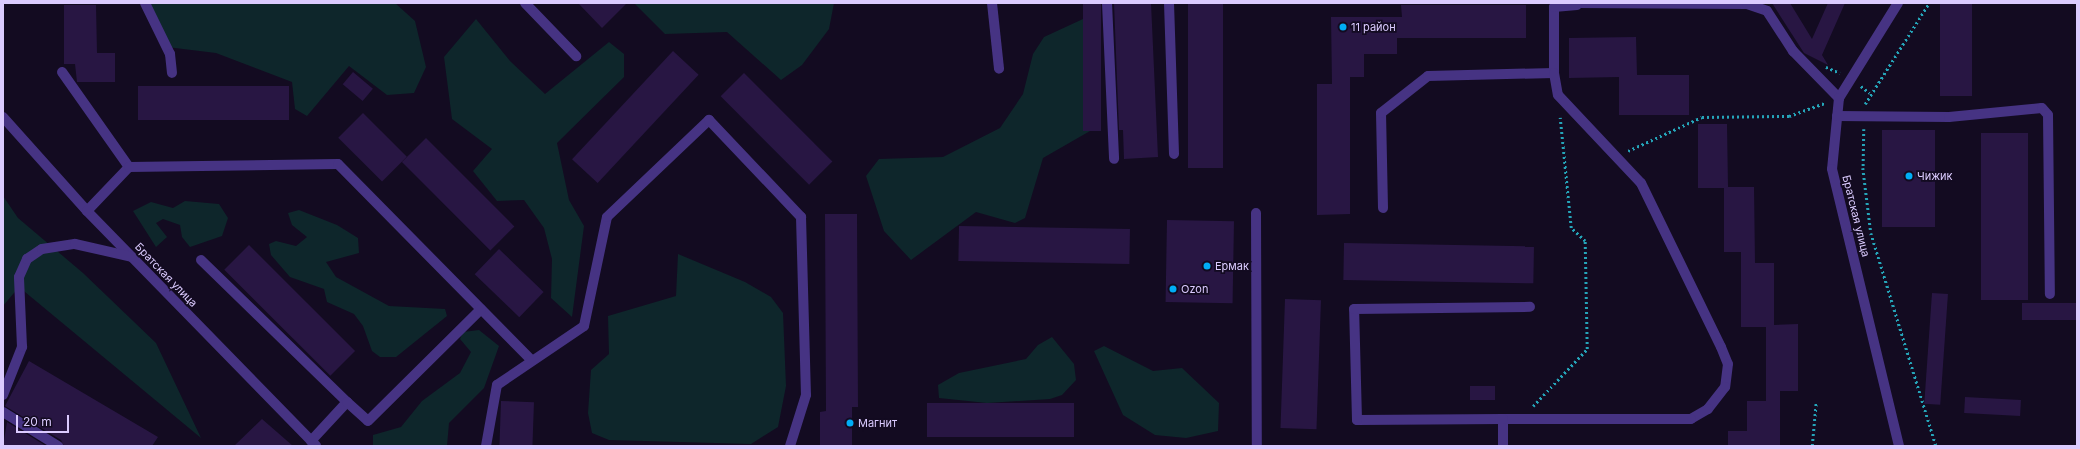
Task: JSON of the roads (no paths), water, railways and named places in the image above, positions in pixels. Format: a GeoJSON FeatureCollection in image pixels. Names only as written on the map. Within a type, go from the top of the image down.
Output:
{"type":"FeatureCollection","features":[{"type":"Feature","properties":{"kind":"street"},"geometry":{"type":"LineString","coordinates":[[145,3],[170,54],[172,73]]}},
{"type":"Feature","properties":{"kind":"street"},"geometry":{"type":"LineString","coordinates":[[525,3],[576,56]]}},
{"type":"Feature","properties":{"kind":"street"},"geometry":{"type":"LineString","coordinates":[[992,3],[999,69]]}},
{"type":"Feature","properties":{"kind":"street"},"geometry":{"type":"LineString","coordinates":[[1107,3],[1114,159]]}},
{"type":"Feature","properties":{"kind":"street"},"geometry":{"type":"LineString","coordinates":[[1169,3],[1174,154]]}},
{"type":"Feature","properties":{"kind":"street","name":"Братская улица"},"geometry":{"type":"LineString","coordinates":[[1898,3],[1839,98],[1832,169],[1899,446]]}},
{"type":"Feature","properties":{"kind":"street"},"geometry":{"type":"LineString","coordinates":[[1530,307],[1354,309],[1357,420],[1691,419],[1708,409],[1724,386],[1728,364],[1641,183],[1558,95],[1554,73],[1554,7],[1577,4],[1747,4],[1767,10],[1793,51],[1839,98]]}},
{"type":"Feature","properties":{"kind":"street"},"geometry":{"type":"LineString","coordinates":[[62,72],[129,167]]}},
{"type":"Feature","properties":{"kind":"street"},"geometry":{"type":"LineString","coordinates":[[1383,208],[1381,113],[1422,80],[1428,76],[1554,73]]}},
{"type":"Feature","properties":{"kind":"street"},"geometry":{"type":"LineString","coordinates":[[1837,116],[1949,117],[2042,108],[2048,115],[2050,294]]}},
{"type":"Feature","properties":{"kind":"street","name":"Братская улица"},"geometry":{"type":"LineString","coordinates":[[3,117],[87,212],[314,443]]}},
{"type":"Feature","properties":{"kind":"street"},"geometry":{"type":"LineString","coordinates":[[486,446],[497,385],[584,326],[607,217],[709,120],[801,217],[806,395],[790,446]]}},
{"type":"Feature","properties":{"kind":"street"},"geometry":{"type":"LineString","coordinates":[[87,212],[129,167],[338,164],[532,361]]}},
{"type":"Feature","properties":{"kind":"street"},"geometry":{"type":"LineString","coordinates":[[1256,213],[1257,446]]}},
{"type":"Feature","properties":{"kind":"street"},"geometry":{"type":"LineString","coordinates":[[3,395],[22,347],[19,277],[27,259],[42,249],[75,244],[132,257]]}},
{"type":"Feature","properties":{"kind":"street"},"geometry":{"type":"LineString","coordinates":[[201,260],[368,421],[481,309]]}},
{"type":"Feature","properties":{"kind":"street"},"geometry":{"type":"LineString","coordinates":[[314,443],[347,402]]}},
{"type":"Feature","properties":{"kind":"street"},"geometry":{"type":"LineString","coordinates":[[3,412],[58,446]]}},
{"type":"Feature","properties":{"kind":"street"},"geometry":{"type":"LineString","coordinates":[[1503,446],[1504,420]]}},
{"type":"Feature","properties":{"kind":"place","name":"11 район"},"geometry":{"type":"Point","coordinates":[1343,27]}},
{"type":"Feature","properties":{"kind":"place","name":"Чижик"},"geometry":{"type":"Point","coordinates":[1909,176]}},
{"type":"Feature","properties":{"kind":"place","name":"Ермак"},"geometry":{"type":"Point","coordinates":[1207,266]}},
{"type":"Feature","properties":{"kind":"place","name":"Ozon"},"geometry":{"type":"Point","coordinates":[1173,289]}},
{"type":"Feature","properties":{"kind":"place","name":"Магнит"},"geometry":{"type":"Point","coordinates":[850,423]}}]}
